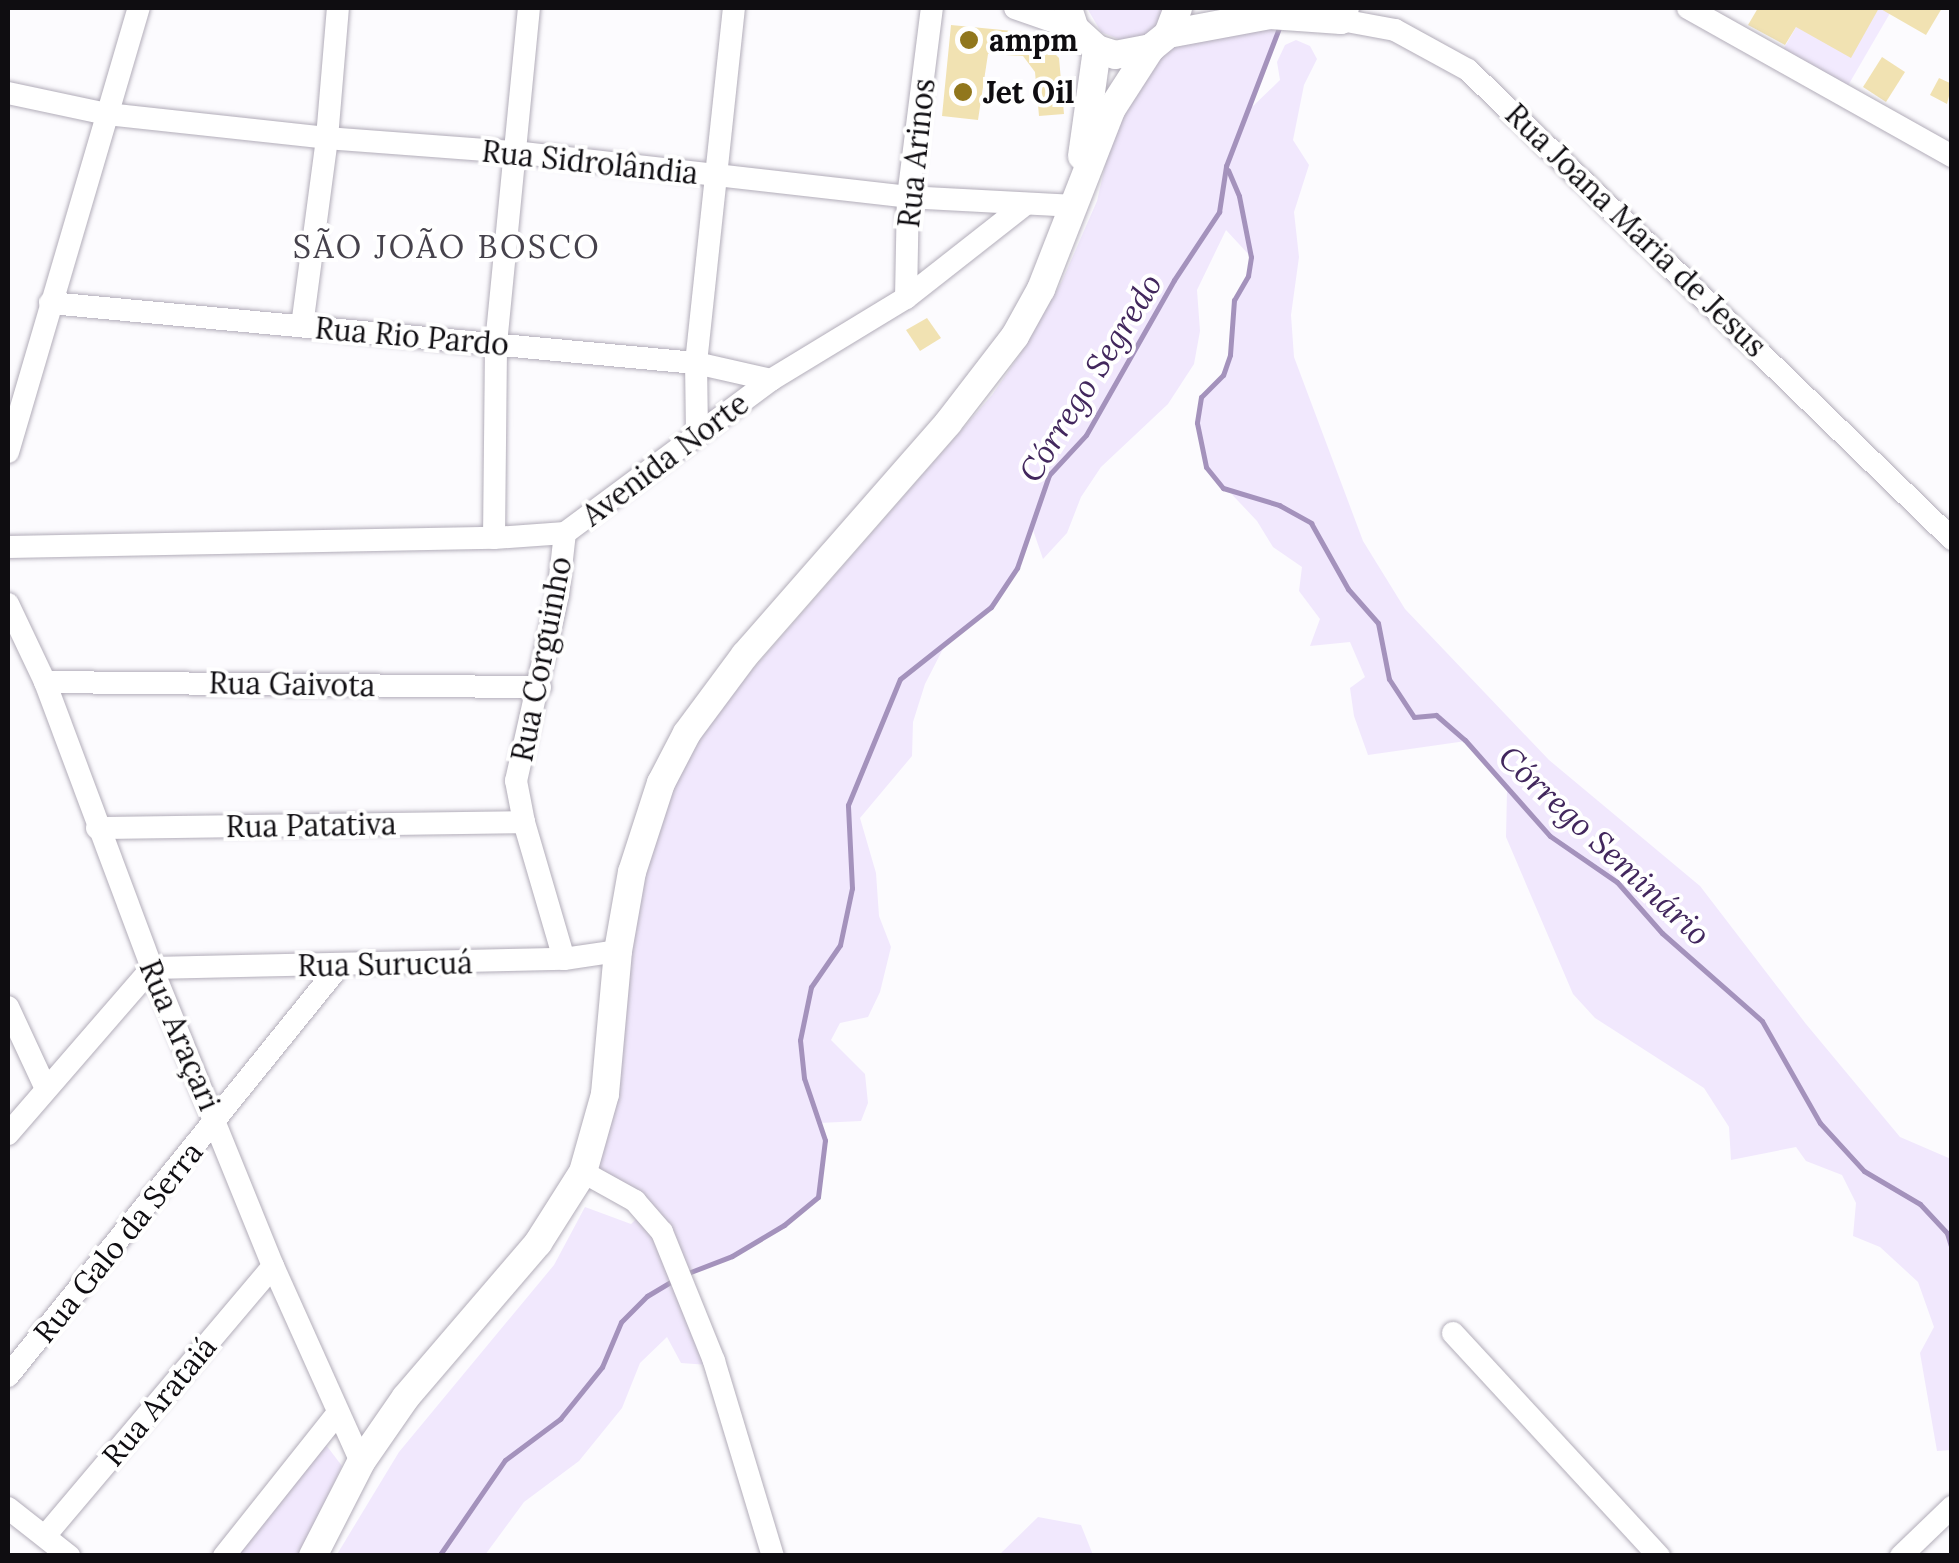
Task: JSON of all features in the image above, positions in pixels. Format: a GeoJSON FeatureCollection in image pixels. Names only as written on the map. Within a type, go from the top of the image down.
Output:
{"type":"FeatureCollection","features":[{"type":"Feature","properties":{"kind":"main road","name":"Rua Joana Maria de Jesus"},"geometry":{"type":"LineString","coordinates":[[1241,8],[1283,15]]}},
{"type":"Feature","properties":{"kind":"main road","name":"Rua Joana Maria de Jesus"},"geometry":{"type":"LineString","coordinates":[[1097,50],[1115,55],[1165,30],[1283,15],[1343,14]]}},
{"type":"Feature","properties":{"kind":"main road"},"geometry":{"type":"LineString","coordinates":[[1071,18],[1097,50],[1075,202]]}},
{"type":"Feature","properties":{"kind":"main road"},"geometry":{"type":"LineString","coordinates":[[313,1556],[361,1462],[406,1397],[538,1243],[582,1172],[605,1094],[618,951],[645,824],[687,733],[745,655],[983,382],[1041,289],[1111,110],[1165,30]]}},
{"type":"Feature","properties":{"kind":"street"},"geometry":{"type":"LineString","coordinates":[[8,452],[138,8]]}},
{"type":"Feature","properties":{"kind":"street"},"geometry":{"type":"LineString","coordinates":[[302,326],[327,138],[338,8]]}},
{"type":"Feature","properties":{"kind":"street"},"geometry":{"type":"LineString","coordinates":[[494,538],[496,344],[529,8]]}},
{"type":"Feature","properties":{"kind":"street"},"geometry":{"type":"LineString","coordinates":[[698,432],[696,363],[734,8]]}},
{"type":"Feature","properties":{"kind":"street","name":"Rua Arinos"},"geometry":{"type":"LineString","coordinates":[[906,298],[908,198],[932,8]]}},
{"type":"Feature","properties":{"kind":"street"},"geometry":{"type":"LineString","coordinates":[[1015,8],[1071,18]]}},
{"type":"Feature","properties":{"kind":"street"},"geometry":{"type":"LineString","coordinates":[[1688,8],[1952,156]]}},
{"type":"Feature","properties":{"kind":"street","name":"Rua Joana Maria de Jesus"},"geometry":{"type":"LineString","coordinates":[[1343,14],[1395,30],[1434,48],[1482,82],[1952,539]]}},
{"type":"Feature","properties":{"kind":"street","name":"Rua Sidrolândia"},"geometry":{"type":"LineString","coordinates":[[8,93],[107,114],[327,138],[514,152],[908,198],[1026,204],[1075,202]]}},
{"type":"Feature","properties":{"kind":"street","name":"Avenida Norte"},"geometry":{"type":"LineString","coordinates":[[8,547],[494,538],[565,533],[771,380],[906,298],[1026,204]]}},
{"type":"Feature","properties":{"kind":"street","name":"Rua Rio Pardo"},"geometry":{"type":"LineString","coordinates":[[50,303],[696,363],[771,380]]}},
{"type":"Feature","properties":{"kind":"street"},"geometry":{"type":"LineString","coordinates":[[8,364],[31,369]]}},
{"type":"Feature","properties":{"kind":"street","name":"Rua Corguinho"},"geometry":{"type":"LineString","coordinates":[[564,960],[516,781],[520,747],[540,687],[558,595],[565,533]]}},
{"type":"Feature","properties":{"kind":"street","name":"Rua Araçari"},"geometry":{"type":"LineString","coordinates":[[8,604],[45,682],[97,828],[274,1266],[361,1462]]}},
{"type":"Feature","properties":{"kind":"street","name":"Rua Gaivota"},"geometry":{"type":"LineString","coordinates":[[45,682],[540,687]]}},
{"type":"Feature","properties":{"kind":"street","name":"Rua Patativa"},"geometry":{"type":"LineString","coordinates":[[97,828],[524,822]]}},
{"type":"Feature","properties":{"kind":"street","name":"Rua Surucuá"},"geometry":{"type":"LineString","coordinates":[[152,968],[564,960],[618,951]]}},
{"type":"Feature","properties":{"kind":"street","name":"Rua Galo da Serra"},"geometry":{"type":"LineString","coordinates":[[8,1376],[340,965]]}},
{"type":"Feature","properties":{"kind":"street"},"geometry":{"type":"LineString","coordinates":[[8,1134],[152,968]]}},
{"type":"Feature","properties":{"kind":"street"},"geometry":{"type":"LineString","coordinates":[[8,1006],[46,1089]]}},
{"type":"Feature","properties":{"kind":"street"},"geometry":{"type":"LineString","coordinates":[[582,1172],[647,1212],[674,1258],[714,1361],[773,1556]]}},
{"type":"Feature","properties":{"kind":"street","name":"Rua Arataiá"},"geometry":{"type":"LineString","coordinates":[[45,1536],[274,1266]]}},
{"type":"Feature","properties":{"kind":"street"},"geometry":{"type":"LineString","coordinates":[[1453,1333],[1659,1556]]}},
{"type":"Feature","properties":{"kind":"street"},"geometry":{"type":"LineString","coordinates":[[224,1556],[337,1414]]}},
{"type":"Feature","properties":{"kind":"street"},"geometry":{"type":"LineString","coordinates":[[1900,1556],[1952,1507]]}},
{"type":"Feature","properties":{"kind":"street"},"geometry":{"type":"LineString","coordinates":[[8,1508],[69,1556]]}},
{"type":"Feature","properties":{"kind":"shaded area"},"geometry":{"type":"Polygon","coordinates":[[[1087,8],[1167,8],[1160,25],[1142,38],[1121,40],[1101,32],[1087,8]]]}},
{"type":"Feature","properties":{"kind":"shaded area"},"geometry":{"type":"Polygon","coordinates":[[[1807,8],[1893,8],[1846,89],[1780,55],[1807,8]]]}},
{"type":"Feature","properties":{"kind":"shaded area"},"geometry":{"type":"Polygon","coordinates":[[[1281,18],[1252,107],[1280,80],[1277,62],[1285,45],[1296,40],[1310,46],[1317,59],[1304,85],[1293,140],[1309,165],[1294,212],[1299,257],[1291,315],[1294,357],[1363,541],[1405,609],[1549,760],[1700,886],[1806,1024],[1900,1137],[1951,1159],[1951,1450],[1937,1451],[1920,1353],[1934,1327],[1918,1282],[1880,1247],[1853,1236],[1856,1203],[1842,1175],[1806,1161],[1796,1147],[1731,1160],[1729,1127],[1704,1088],[1595,1018],[1573,994],[1506,837],[1507,791],[1466,741],[1368,755],[1354,716],[1350,688],[1365,677],[1350,642],[1310,646],[1320,619],[1299,591],[1302,567],[1273,547],[1257,521],[1206,467],[1197,423],[1201,397],[1223,375],[1230,355],[1234,300],[1248,276],[1251,257],[1226,230],[1197,290],[1200,331],[1194,364],[1168,404],[1101,467],[1081,497],[1067,533],[1043,559],[1033,530],[1017,568],[991,607],[947,641],[925,684],[913,722],[912,756],[860,818],[876,873],[879,916],[891,947],[880,992],[868,1017],[840,1023],[831,1040],[865,1074],[868,1103],[861,1121],[819,1123],[825,1140],[818,1197],[784,1225],[732,1256],[686,1276],[708,1365],[681,1363],[667,1337],[640,1363],[622,1408],[579,1461],[524,1502],[485,1555],[336,1556],[399,1452],[554,1265],[585,1207],[631,1224],[646,1210],[594,1173],[641,886],[671,788],[690,752],[724,702],[992,395],[1025,347],[1062,281],[1097,201],[1116,118],[1154,64],[1172,47],[1281,18]]]}},
{"type":"Feature","properties":{"kind":"shaded area"},"geometry":{"type":"Polygon","coordinates":[[[320,1437],[342,1466],[300,1555],[232,1556],[320,1437]]]}},
{"type":"Feature","properties":{"kind":"shaded area"},"geometry":{"type":"Polygon","coordinates":[[[1038,1517],[1081,1525],[1093,1555],[999,1555],[1038,1517]]]}},
{"type":"Feature","properties":{"kind":"building"},"geometry":{"type":"Polygon","coordinates":[[[1758,8],[1879,8],[1851,58],[1796,27],[1785,45],[1748,25],[1758,8]]]}},
{"type":"Feature","properties":{"kind":"building"},"geometry":{"type":"Polygon","coordinates":[[[1879,8],[1942,8],[1926,35],[1879,8]]]}},
{"type":"Feature","properties":{"kind":"building"},"geometry":{"type":"Polygon","coordinates":[[[951,25],[1034,33],[1059,58],[1064,114],[1039,116],[1035,72],[1023,56],[988,54],[978,120],[942,116],[951,25]]]}},
{"type":"Feature","properties":{"kind":"building"},"geometry":{"type":"Polygon","coordinates":[[[1882,57],[1905,72],[1886,102],[1863,87],[1882,57]]]}},
{"type":"Feature","properties":{"kind":"building"},"geometry":{"type":"Polygon","coordinates":[[[1939,78],[1952,84],[1947,104],[1930,95],[1939,78]]]}},
{"type":"Feature","properties":{"kind":"building"},"geometry":{"type":"Polygon","coordinates":[[[927,318],[941,338],[920,351],[906,330],[927,318]]]}},
{"type":"Feature","properties":{"kind":"waterway","name":"Córrego Segredo"},"geometry":{"type":"LineString","coordinates":[[688,1273],[732,1256],[784,1225],[818,1197],[825,1140],[804,1078],[800,1040],[811,987],[840,945],[852,888],[848,805],[900,679],[991,607],[1017,568],[1049,475],[1086,435],[1174,280],[1219,212],[1226,166],[1280,25]]}},
{"type":"Feature","properties":{"kind":"waterway","name":"Córrego Seminário"},"geometry":{"type":"LineString","coordinates":[[1228,170],[1239,196],[1251,257],[1248,276],[1234,300],[1230,355],[1223,375],[1201,397],[1197,423],[1206,467],[1223,488],[1279,505],[1311,523],[1348,589],[1378,623],[1389,679],[1414,717],[1436,715],[1465,740],[1550,836],[1617,882],[1662,933],[1762,1021],[1820,1123],[1864,1171],[1920,1204],[1947,1233],[1952,1249]]}},
{"type":"Feature","properties":{"kind":"waterway","name":"Córrego Segredo"},"geometry":{"type":"LineString","coordinates":[[439,1556],[505,1460],[560,1419],[602,1367],[621,1322],[647,1296],[674,1280]]}},
{"type":"Feature","properties":{"kind":"place","name":"ampm"},"geometry":{"type":"Point","coordinates":[969,40]}},
{"type":"Feature","properties":{"kind":"place","name":"Jet Oil"},"geometry":{"type":"Point","coordinates":[963,92]}},
{"type":"Feature","properties":{"kind":"district","name":"SÃO JOÃO BOSCO"},"geometry":{"type":"Point","coordinates":[447,247]}}]}
